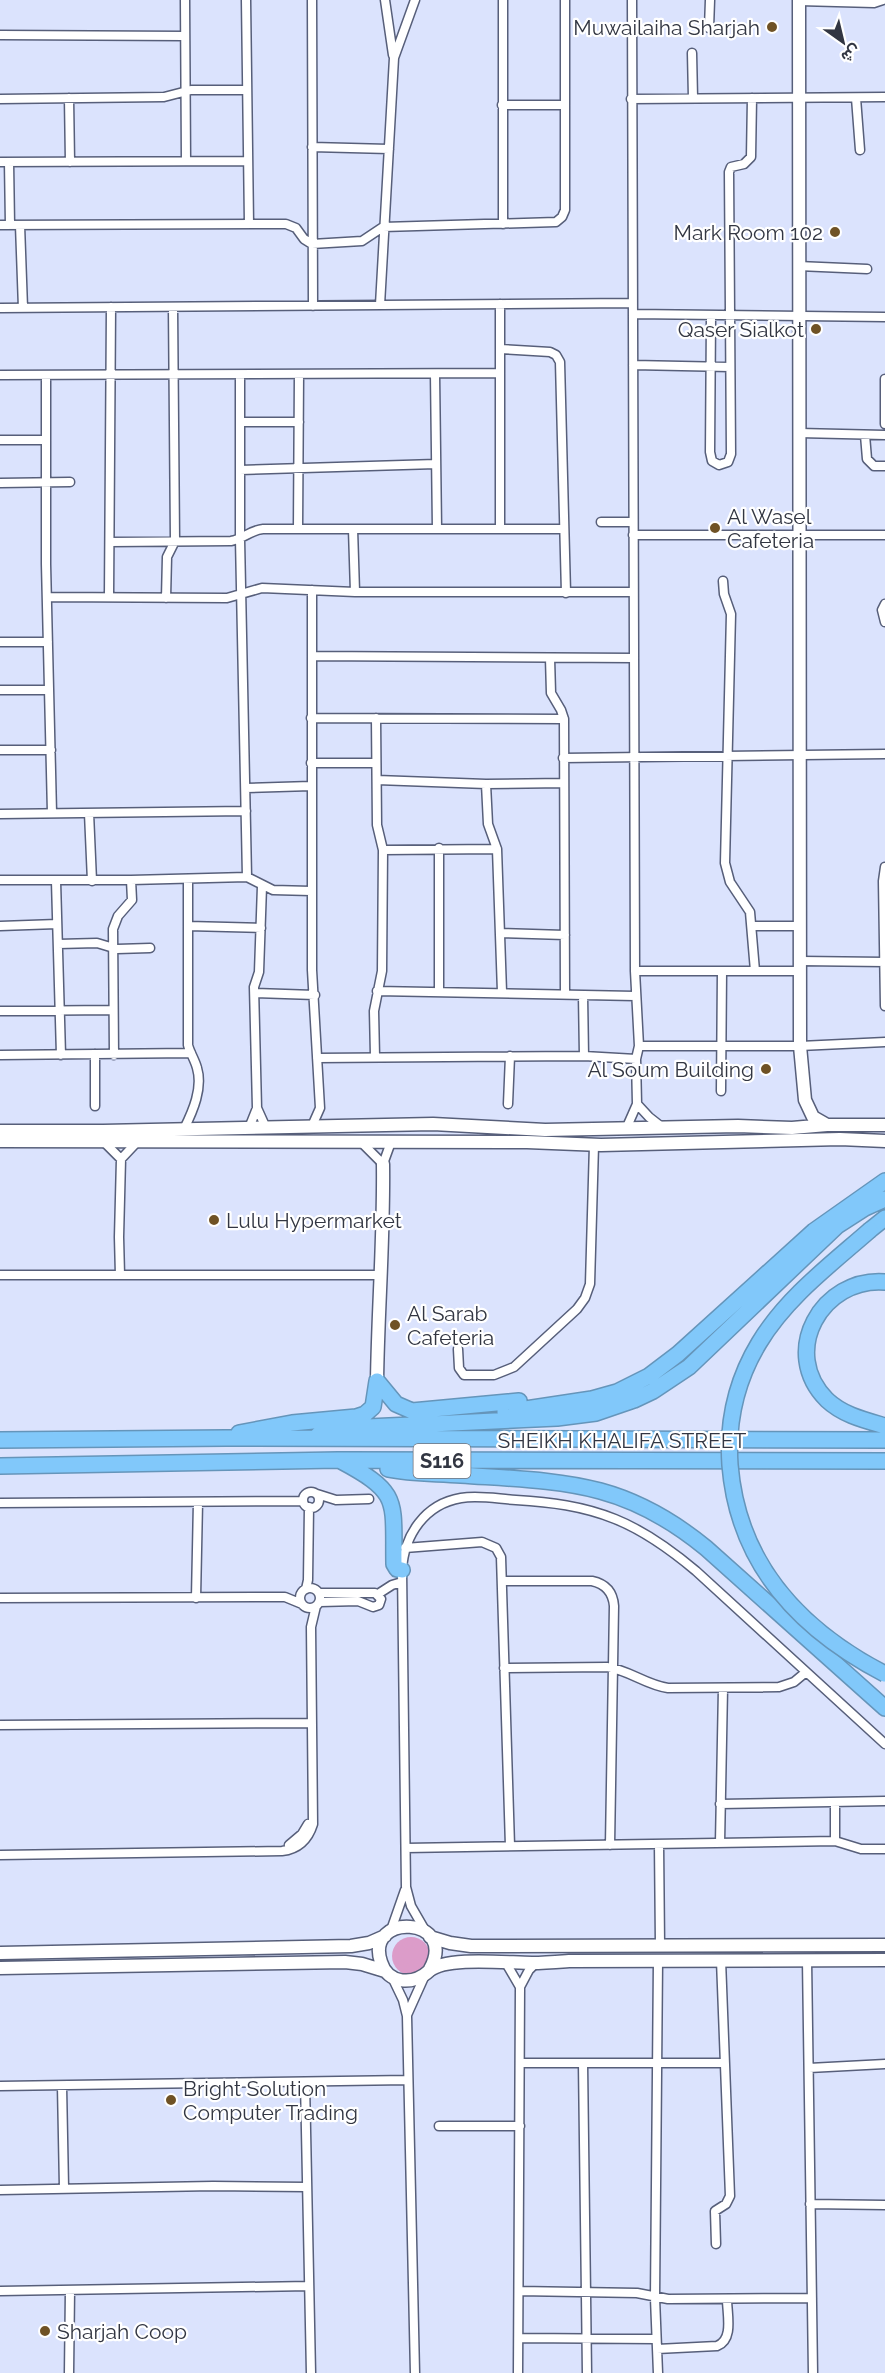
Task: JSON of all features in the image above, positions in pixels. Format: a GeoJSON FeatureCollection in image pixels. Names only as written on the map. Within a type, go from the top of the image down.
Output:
{"type":"FeatureCollection","features":[{"type":"Feature","properties":{"kind":"highway"},"geometry":{"type":"LineString","coordinates":[[453,1423],[474,1416],[579,1401],[617,1392],[659,1369],[820,1226],[885,1181]]}},
{"type":"Feature","properties":{"kind":"highway"},"geometry":{"type":"LineString","coordinates":[[310,1440],[341,1429],[576,1416],[614,1408],[634,1400],[663,1385],[689,1367],[824,1237],[851,1217],[885,1199]]}},
{"type":"Feature","properties":{"kind":"highway"},"geometry":{"type":"LineString","coordinates":[[885,1218],[796,1295],[776,1318],[745,1370],[735,1398],[730,1426],[729,1455],[732,1486],[739,1518],[750,1548],[767,1576],[788,1601],[822,1633],[861,1661],[885,1674]]}},
{"type":"Feature","properties":{"kind":"highway"},"geometry":{"type":"LineString","coordinates":[[885,1282],[858,1284],[841,1292],[826,1304],[812,1326],[807,1351],[811,1376],[826,1399],[848,1414],[885,1426]]}},
{"type":"Feature","properties":{"kind":"highway"},"geometry":{"type":"LineString","coordinates":[[377,1382],[396,1404],[412,1411],[568,1396],[596,1390],[621,1381],[706,1329]]}},
{"type":"Feature","properties":{"kind":"highway"},"geometry":{"type":"LineString","coordinates":[[226,1438],[279,1425],[361,1416],[373,1407],[377,1382]]}},
{"type":"Feature","properties":{"kind":"highway","name":"SHEIKH KHALIFA STREET"},"geometry":{"type":"LineString","coordinates":[[0,1440],[226,1438],[885,1440]]}},
{"type":"Feature","properties":{"kind":"highway"},"geometry":{"type":"LineString","coordinates":[[338,1460],[371,1477],[388,1494],[393,1510],[394,1566],[402,1576]]}},
{"type":"Feature","properties":{"kind":"highway","name":"SHEIKH KHALIFA STREET"},"geometry":{"type":"LineString","coordinates":[[2,1468],[338,1460],[885,1461]]}},
{"type":"Feature","properties":{"kind":"highway"},"geometry":{"type":"LineString","coordinates":[[369,1461],[398,1471],[563,1482],[593,1488],[636,1503],[679,1527],[706,1548],[885,1708]]}},
{"type":"Feature","properties":{"kind":"street"},"geometry":{"type":"LineString","coordinates":[[185,0],[186,161]]}},
{"type":"Feature","properties":{"kind":"street"},"geometry":{"type":"LineString","coordinates":[[246,0],[249,224]]}},
{"type":"Feature","properties":{"kind":"street"},"geometry":{"type":"LineString","coordinates":[[312,0],[313,306]]}},
{"type":"Feature","properties":{"kind":"street"},"geometry":{"type":"LineString","coordinates":[[380,305],[394,58],[385,0]]}},
{"type":"Feature","properties":{"kind":"street"},"geometry":{"type":"LineString","coordinates":[[394,58],[415,0]]}},
{"type":"Feature","properties":{"kind":"street"},"geometry":{"type":"LineString","coordinates":[[503,0],[503,224]]}},
{"type":"Feature","properties":{"kind":"street"},"geometry":{"type":"LineString","coordinates":[[0,225],[290,225],[296,228],[306,242],[312,244],[362,241],[383,227],[553,223],[560,220],[564,213],[565,0]]}},
{"type":"Feature","properties":{"kind":"street"},"geometry":{"type":"LineString","coordinates":[[626,1129],[637,1104],[636,1059],[639,1046],[635,996],[632,0]]}},
{"type":"Feature","properties":{"kind":"street"},"geometry":{"type":"LineString","coordinates":[[709,28],[710,0]]}},
{"type":"Feature","properties":{"kind":"street"},"geometry":{"type":"LineString","coordinates":[[827,1125],[810,1114],[805,1100],[800,1046],[799,1],[874,3],[883,0]]}},
{"type":"Feature","properties":{"kind":"street"},"geometry":{"type":"LineString","coordinates":[[0,36],[185,36]]}},
{"type":"Feature","properties":{"kind":"street"},"geometry":{"type":"LineString","coordinates":[[692,53],[693,98]]}},
{"type":"Feature","properties":{"kind":"street"},"geometry":{"type":"LineString","coordinates":[[0,99],[164,97],[185,91],[247,90]]}},
{"type":"Feature","properties":{"kind":"street"},"geometry":{"type":"LineString","coordinates":[[632,99],[885,97]]}},
{"type":"Feature","properties":{"kind":"street"},"geometry":{"type":"LineString","coordinates":[[69,98],[70,162]]}},
{"type":"Feature","properties":{"kind":"street"},"geometry":{"type":"LineString","coordinates":[[711,316],[710,457],[715,464],[719,465],[728,462],[731,454],[729,172],[731,167],[744,164],[750,157],[752,98]]}},
{"type":"Feature","properties":{"kind":"street"},"geometry":{"type":"LineString","coordinates":[[856,98],[860,150]]}},
{"type":"Feature","properties":{"kind":"street"},"geometry":{"type":"LineString","coordinates":[[502,105],[565,105]]}},
{"type":"Feature","properties":{"kind":"street"},"geometry":{"type":"LineString","coordinates":[[312,147],[389,149]]}},
{"type":"Feature","properties":{"kind":"street"},"geometry":{"type":"LineString","coordinates":[[10,225],[4,162],[248,161]]}},
{"type":"Feature","properties":{"kind":"street"},"geometry":{"type":"LineString","coordinates":[[20,225],[23,308]]}},
{"type":"Feature","properties":{"kind":"street"},"geometry":{"type":"LineString","coordinates":[[798,266],[867,269]]}},
{"type":"Feature","properties":{"kind":"street"},"geometry":{"type":"LineString","coordinates":[[0,308],[632,303]]}},
{"type":"Feature","properties":{"kind":"street"},"geometry":{"type":"LineString","coordinates":[[500,304],[500,529]]}},
{"type":"Feature","properties":{"kind":"street"},"geometry":{"type":"LineString","coordinates":[[109,597],[111,307]]}},
{"type":"Feature","properties":{"kind":"street"},"geometry":{"type":"LineString","coordinates":[[166,598],[167,557],[175,541],[172,307]]}},
{"type":"Feature","properties":{"kind":"street"},"geometry":{"type":"LineString","coordinates":[[633,314],[885,317]]}},
{"type":"Feature","properties":{"kind":"street"},"geometry":{"type":"LineString","coordinates":[[500,349],[550,352],[556,355],[560,362],[566,593]]}},
{"type":"Feature","properties":{"kind":"street"},"geometry":{"type":"LineString","coordinates":[[633,365],[730,367]]}},
{"type":"Feature","properties":{"kind":"street"},"geometry":{"type":"LineString","coordinates":[[0,375],[500,373]]}},
{"type":"Feature","properties":{"kind":"street"},"geometry":{"type":"LineString","coordinates":[[298,529],[299,374]]}},
{"type":"Feature","properties":{"kind":"street"},"geometry":{"type":"LineString","coordinates":[[435,374],[437,529]]}},
{"type":"Feature","properties":{"kind":"street"},"geometry":{"type":"LineString","coordinates":[[46,375],[47,597],[52,813]]}},
{"type":"Feature","properties":{"kind":"street"},"geometry":{"type":"LineString","coordinates":[[240,375],[240,539],[247,877]]}},
{"type":"Feature","properties":{"kind":"street"},"geometry":{"type":"LineString","coordinates":[[885,379],[885,424]]}},
{"type":"Feature","properties":{"kind":"street"},"geometry":{"type":"LineString","coordinates":[[240,422],[299,422]]}},
{"type":"Feature","properties":{"kind":"street"},"geometry":{"type":"LineString","coordinates":[[799,434],[885,435]]}},
{"type":"Feature","properties":{"kind":"street"},"geometry":{"type":"LineString","coordinates":[[866,435],[867,459],[874,466],[885,466]]}},
{"type":"Feature","properties":{"kind":"street"},"geometry":{"type":"LineString","coordinates":[[0,440],[46,440]]}},
{"type":"Feature","properties":{"kind":"street"},"geometry":{"type":"LineString","coordinates":[[240,470],[436,464]]}},
{"type":"Feature","properties":{"kind":"street"},"geometry":{"type":"LineString","coordinates":[[0,483],[70,482]]}},
{"type":"Feature","properties":{"kind":"street"},"geometry":{"type":"LineString","coordinates":[[601,522],[633,522]]}},
{"type":"Feature","properties":{"kind":"street"},"geometry":{"type":"LineString","coordinates":[[110,542],[240,539],[259,529],[564,529]]}},
{"type":"Feature","properties":{"kind":"street"},"geometry":{"type":"LineString","coordinates":[[352,529],[355,592]]}},
{"type":"Feature","properties":{"kind":"street"},"geometry":{"type":"LineString","coordinates":[[633,535],[885,535]]}},
{"type":"Feature","properties":{"kind":"street"},"geometry":{"type":"LineString","coordinates":[[723,580],[724,594],[731,615],[726,868],[738,896],[749,908],[755,971]]}},
{"type":"Feature","properties":{"kind":"street"},"geometry":{"type":"LineString","coordinates":[[47,597],[227,598],[262,588],[355,592],[633,592]]}},
{"type":"Feature","properties":{"kind":"street"},"geometry":{"type":"LineString","coordinates":[[312,590],[312,970],[320,1108],[329,1126]]}},
{"type":"Feature","properties":{"kind":"street"},"geometry":{"type":"LineString","coordinates":[[885,604],[882,610],[885,622]]}},
{"type":"Feature","properties":{"kind":"street"},"geometry":{"type":"LineString","coordinates":[[0,642],[48,642]]}},
{"type":"Feature","properties":{"kind":"street"},"geometry":{"type":"LineString","coordinates":[[312,656],[634,658]]}},
{"type":"Feature","properties":{"kind":"street"},"geometry":{"type":"LineString","coordinates":[[550,658],[551,693],[564,719],[565,994]]}},
{"type":"Feature","properties":{"kind":"street"},"geometry":{"type":"LineString","coordinates":[[0,690],[49,690]]}},
{"type":"Feature","properties":{"kind":"street"},"geometry":{"type":"LineString","coordinates":[[311,718],[564,719]]}},
{"type":"Feature","properties":{"kind":"street"},"geometry":{"type":"LineString","coordinates":[[375,1056],[374,1011],[376,991],[382,971],[383,850],[377,825],[376,718]]}},
{"type":"Feature","properties":{"kind":"street"},"geometry":{"type":"LineString","coordinates":[[0,750],[51,750]]}},
{"type":"Feature","properties":{"kind":"street"},"geometry":{"type":"LineString","coordinates":[[563,758],[885,754]]}},
{"type":"Feature","properties":{"kind":"street"},"geometry":{"type":"LineString","coordinates":[[311,764],[376,763]]}},
{"type":"Feature","properties":{"kind":"street"},"geometry":{"type":"LineString","coordinates":[[376,780],[486,784],[564,783]]}},
{"type":"Feature","properties":{"kind":"street"},"geometry":{"type":"LineString","coordinates":[[486,784],[488,824],[497,849],[502,992]]}},
{"type":"Feature","properties":{"kind":"street"},"geometry":{"type":"LineString","coordinates":[[246,788],[311,786]]}},
{"type":"Feature","properties":{"kind":"street"},"geometry":{"type":"LineString","coordinates":[[0,814],[246,811]]}},
{"type":"Feature","properties":{"kind":"street"},"geometry":{"type":"LineString","coordinates":[[89,813],[92,881]]}},
{"type":"Feature","properties":{"kind":"street"},"geometry":{"type":"LineString","coordinates":[[439,849],[439,991]]}},
{"type":"Feature","properties":{"kind":"street"},"geometry":{"type":"LineString","coordinates":[[383,850],[497,849]]}},
{"type":"Feature","properties":{"kind":"street"},"geometry":{"type":"LineString","coordinates":[[885,867],[883,881],[885,1006]]}},
{"type":"Feature","properties":{"kind":"street"},"geometry":{"type":"LineString","coordinates":[[0,880],[92,881],[247,877],[273,890],[311,891]]}},
{"type":"Feature","properties":{"kind":"street"},"geometry":{"type":"LineString","coordinates":[[184,1129],[195,1109],[198,1072],[188,1045],[188,879]]}},
{"type":"Feature","properties":{"kind":"street"},"geometry":{"type":"LineString","coordinates":[[114,1054],[113,929],[116,920],[132,900],[132,880]]}},
{"type":"Feature","properties":{"kind":"street"},"geometry":{"type":"LineString","coordinates":[[56,881],[61,1054]]}},
{"type":"Feature","properties":{"kind":"street"},"geometry":{"type":"LineString","coordinates":[[249,1128],[257,1108],[254,987],[260,972],[262,886]]}},
{"type":"Feature","properties":{"kind":"street"},"geometry":{"type":"LineString","coordinates":[[0,926],[57,924]]}},
{"type":"Feature","properties":{"kind":"street"},"geometry":{"type":"LineString","coordinates":[[188,926],[261,928]]}},
{"type":"Feature","properties":{"kind":"street"},"geometry":{"type":"LineString","coordinates":[[752,926],[801,926]]}},
{"type":"Feature","properties":{"kind":"street"},"geometry":{"type":"LineString","coordinates":[[500,933],[565,935]]}},
{"type":"Feature","properties":{"kind":"street"},"geometry":{"type":"LineString","coordinates":[[58,944],[97,943],[113,948],[150,948]]}},
{"type":"Feature","properties":{"kind":"street"},"geometry":{"type":"LineString","coordinates":[[635,971],[755,971],[884,962]]}},
{"type":"Feature","properties":{"kind":"street"},"geometry":{"type":"LineString","coordinates":[[721,1091],[722,971]]}},
{"type":"Feature","properties":{"kind":"street"},"geometry":{"type":"LineString","coordinates":[[376,991],[635,996]]}},
{"type":"Feature","properties":{"kind":"street"},"geometry":{"type":"LineString","coordinates":[[255,993],[315,995]]}},
{"type":"Feature","properties":{"kind":"street"},"geometry":{"type":"LineString","coordinates":[[583,995],[584,1056]]}},
{"type":"Feature","properties":{"kind":"street"},"geometry":{"type":"LineString","coordinates":[[0,1011],[113,1010]]}},
{"type":"Feature","properties":{"kind":"street"},"geometry":{"type":"LineString","coordinates":[[639,1046],[722,1044],[800,1046],[885,1042]]}},
{"type":"Feature","properties":{"kind":"street"},"geometry":{"type":"LineString","coordinates":[[0,1055],[191,1053]]}},
{"type":"Feature","properties":{"kind":"street"},"geometry":{"type":"LineString","coordinates":[[94,1054],[95,1106]]}},
{"type":"Feature","properties":{"kind":"street"},"geometry":{"type":"LineString","coordinates":[[508,1104],[510,1056]]}},
{"type":"Feature","properties":{"kind":"street"},"geometry":{"type":"LineString","coordinates":[[317,1058],[584,1056],[636,1059]]}},
{"type":"Feature","properties":{"kind":"street"},"geometry":{"type":"LineString","coordinates":[[792,1128],[800,1118],[805,1100]]}},
{"type":"Feature","properties":{"kind":"street"},"geometry":{"type":"LineString","coordinates":[[637,1104],[649,1118],[664,1129]]}},
{"type":"Feature","properties":{"kind":"street"},"geometry":{"type":"LineString","coordinates":[[257,1108],[266,1128]]}},
{"type":"Feature","properties":{"kind":"street"},"geometry":{"type":"LineString","coordinates":[[312,1126],[320,1108]]}},
{"type":"Feature","properties":{"kind":"street"},"geometry":{"type":"LineString","coordinates":[[195,1109],[204,1128]]}},
{"type":"Feature","properties":{"kind":"street"},"geometry":{"type":"LineString","coordinates":[[0,1131],[433,1124],[545,1130],[885,1125]]}},
{"type":"Feature","properties":{"kind":"street"},"geometry":{"type":"LineString","coordinates":[[556,1143],[569,1138],[655,1136],[664,1129]]}},
{"type":"Feature","properties":{"kind":"street"},"geometry":{"type":"LineString","coordinates":[[0,1142],[361,1141],[594,1145],[840,1139],[885,1141]]}},
{"type":"Feature","properties":{"kind":"street"},"geometry":{"type":"LineString","coordinates":[[361,1141],[383,1164]]}},
{"type":"Feature","properties":{"kind":"street"},"geometry":{"type":"LineString","coordinates":[[103,1142],[121,1159]]}},
{"type":"Feature","properties":{"kind":"street"},"geometry":{"type":"LineString","coordinates":[[120,1275],[121,1159],[137,1142]]}},
{"type":"Feature","properties":{"kind":"street"},"geometry":{"type":"LineString","coordinates":[[377,1382],[383,1164],[391,1142]]}},
{"type":"Feature","properties":{"kind":"street"},"geometry":{"type":"LineString","coordinates":[[458,1349],[459,1368],[464,1375],[487,1376],[501,1373],[519,1362],[582,1304],[590,1284],[594,1145]]}},
{"type":"Feature","properties":{"kind":"street"},"geometry":{"type":"LineString","coordinates":[[0,1275],[381,1275]]}},
{"type":"Feature","properties":{"kind":"street"},"geometry":{"type":"LineString","coordinates":[[311,1627],[300,1596],[308,1582],[310,1505],[305,1495],[309,1492],[336,1500]]}},
{"type":"Feature","properties":{"kind":"street"},"geometry":{"type":"LineString","coordinates":[[310,1505],[319,1498],[316,1494]]}},
{"type":"Feature","properties":{"kind":"street"},"geometry":{"type":"LineString","coordinates":[[415,2373],[407,2016],[403,2000],[379,1953],[399,1914],[406,1887],[402,1576],[405,1548],[409,1537],[421,1519],[439,1506],[460,1498],[471,1497],[555,1503],[586,1509],[630,1526],[671,1551],[702,1576],[885,1744]]}},
{"type":"Feature","properties":{"kind":"street"},"geometry":{"type":"LineString","coordinates":[[0,1503],[198,1502],[310,1505],[336,1500],[369,1499]]}},
{"type":"Feature","properties":{"kind":"street"},"geometry":{"type":"LineString","coordinates":[[196,1598],[198,1502]]}},
{"type":"Feature","properties":{"kind":"street"},"geometry":{"type":"LineString","coordinates":[[405,1548],[487,1543],[496,1548],[501,1557],[510,1846]]}},
{"type":"Feature","properties":{"kind":"street"},"geometry":{"type":"LineString","coordinates":[[285,1597],[310,1608],[318,1601],[378,1594],[402,1576]]}},
{"type":"Feature","properties":{"kind":"street"},"geometry":{"type":"LineString","coordinates":[[502,1581],[592,1581],[604,1585],[613,1600],[610,1845]]}},
{"type":"Feature","properties":{"kind":"street"},"geometry":{"type":"LineString","coordinates":[[0,1598],[285,1597],[315,1588],[318,1601],[311,1627],[312,1811],[309,1823],[298,1839],[275,1850],[0,1855]]}},
{"type":"Feature","properties":{"kind":"street"},"geometry":{"type":"LineString","coordinates":[[318,1601],[358,1600],[373,1607],[380,1602],[378,1594]]}},
{"type":"Feature","properties":{"kind":"street"},"geometry":{"type":"LineString","coordinates":[[504,1668],[613,1667],[661,1687],[723,1688],[785,1686],[806,1672]]}},
{"type":"Feature","properties":{"kind":"street"},"geometry":{"type":"LineString","coordinates":[[720,1843],[723,1688]]}},
{"type":"Feature","properties":{"kind":"street"},"geometry":{"type":"LineString","coordinates":[[0,1725],[310,1723]]}},
{"type":"Feature","properties":{"kind":"street"},"geometry":{"type":"LineString","coordinates":[[835,1802],[835,1841]]}},
{"type":"Feature","properties":{"kind":"street"},"geometry":{"type":"LineString","coordinates":[[720,1804],[885,1802]]}},
{"type":"Feature","properties":{"kind":"street"},"geometry":{"type":"LineString","coordinates":[[406,1848],[835,1841],[861,1849],[885,1850]]}},
{"type":"Feature","properties":{"kind":"street"},"geometry":{"type":"LineString","coordinates":[[659,1844],[660,1945]]}},
{"type":"Feature","properties":{"kind":"street"},"geometry":{"type":"LineString","coordinates":[[406,1887],[411,1906],[435,1950],[435,1957],[407,2016]]}},
{"type":"Feature","properties":{"kind":"street"},"geometry":{"type":"LineString","coordinates":[[0,1953],[351,1946],[369,1943],[409,1925],[450,1943],[471,1946],[880,1945]]}},
{"type":"Feature","properties":{"kind":"street"},"geometry":{"type":"LineString","coordinates":[[831,1959],[842,1955],[873,1953],[880,1945]]}},
{"type":"Feature","properties":{"kind":"street"},"geometry":{"type":"LineString","coordinates":[[81,1967],[95,1960],[121,1959],[126,1951]]}},
{"type":"Feature","properties":{"kind":"street"},"geometry":{"type":"LineString","coordinates":[[716,2244],[716,2211],[730,2199],[722,1960]]}},
{"type":"Feature","properties":{"kind":"street"},"geometry":{"type":"LineString","coordinates":[[807,1960],[813,2373]]}},
{"type":"Feature","properties":{"kind":"street"},"geometry":{"type":"LineString","coordinates":[[0,1968],[345,1962],[362,1964],[399,1980],[413,1981],[428,1972],[468,1962],[885,1960]]}},
{"type":"Feature","properties":{"kind":"street"},"geometry":{"type":"LineString","coordinates":[[658,1961],[655,2063],[655,2298],[658,2373]]}},
{"type":"Feature","properties":{"kind":"street"},"geometry":{"type":"LineString","coordinates":[[506,1963],[520,1987],[518,2373]]}},
{"type":"Feature","properties":{"kind":"street"},"geometry":{"type":"LineString","coordinates":[[520,1987],[536,1963]]}},
{"type":"Feature","properties":{"kind":"street"},"geometry":{"type":"LineString","coordinates":[[520,2063],[725,2063]]}},
{"type":"Feature","properties":{"kind":"street"},"geometry":{"type":"LineString","coordinates":[[583,2063],[587,2373]]}},
{"type":"Feature","properties":{"kind":"street"},"geometry":{"type":"LineString","coordinates":[[809,2068],[885,2064]]}},
{"type":"Feature","properties":{"kind":"street"},"geometry":{"type":"LineString","coordinates":[[0,2086],[408,2080]]}},
{"type":"Feature","properties":{"kind":"street"},"geometry":{"type":"LineString","coordinates":[[305,2082],[311,2373]]}},
{"type":"Feature","properties":{"kind":"street"},"geometry":{"type":"LineString","coordinates":[[62,2086],[64,2188]]}},
{"type":"Feature","properties":{"kind":"street"},"geometry":{"type":"LineString","coordinates":[[439,2126],[520,2126]]}},
{"type":"Feature","properties":{"kind":"street"},"geometry":{"type":"LineString","coordinates":[[0,2190],[306,2187]]}},
{"type":"Feature","properties":{"kind":"street"},"geometry":{"type":"LineString","coordinates":[[810,2204],[885,2205]]}},
{"type":"Feature","properties":{"kind":"street"},"geometry":{"type":"LineString","coordinates":[[0,2291],[309,2286]]}},
{"type":"Feature","properties":{"kind":"street"},"geometry":{"type":"LineString","coordinates":[[69,2373],[70,2290]]}},
{"type":"Feature","properties":{"kind":"street"},"geometry":{"type":"LineString","coordinates":[[519,2291],[636,2293],[655,2298],[812,2298]]}},
{"type":"Feature","properties":{"kind":"street"},"geometry":{"type":"LineString","coordinates":[[657,2349],[717,2346],[723,2343],[728,2336],[727,2299]]}},
{"type":"Feature","properties":{"kind":"street"},"geometry":{"type":"LineString","coordinates":[[519,2338],[656,2339]]}},
{"type":"Feature","properties":{"kind":"shaded area"},"geometry":{"type":"Polygon","coordinates":[[[411,1937],[425,1942],[430,1956],[425,1970],[411,1975],[397,1970],[392,1956],[397,1942],[411,1937]]]}},
{"type":"Feature","properties":{"kind":"place","name":"Muwailaiha Sharjah"},"geometry":{"type":"Point","coordinates":[772,27]}},
{"type":"Feature","properties":{"kind":"place","name":"Mark Room 102"},"geometry":{"type":"Point","coordinates":[835,232]}},
{"type":"Feature","properties":{"kind":"place","name":"Qaser Sialkot"},"geometry":{"type":"Point","coordinates":[816,329]}},
{"type":"Feature","properties":{"kind":"place","name":"Al Wasel Cafeteria"},"geometry":{"type":"Point","coordinates":[715,528]}},
{"type":"Feature","properties":{"kind":"place","name":"Al Soum Building"},"geometry":{"type":"Point","coordinates":[766,1069]}},
{"type":"Feature","properties":{"kind":"place","name":"Lulu Hypermarket"},"geometry":{"type":"Point","coordinates":[214,1220]}},
{"type":"Feature","properties":{"kind":"place","name":"Al Sarab Cafeteria"},"geometry":{"type":"Point","coordinates":[395,1325]}},
{"type":"Feature","properties":{"kind":"place","name":"Bright Solution Computer Trading"},"geometry":{"type":"Point","coordinates":[171,2100]}},
{"type":"Feature","properties":{"kind":"place","name":"Sharjah Coop"},"geometry":{"type":"Point","coordinates":[45,2331]}}]}
